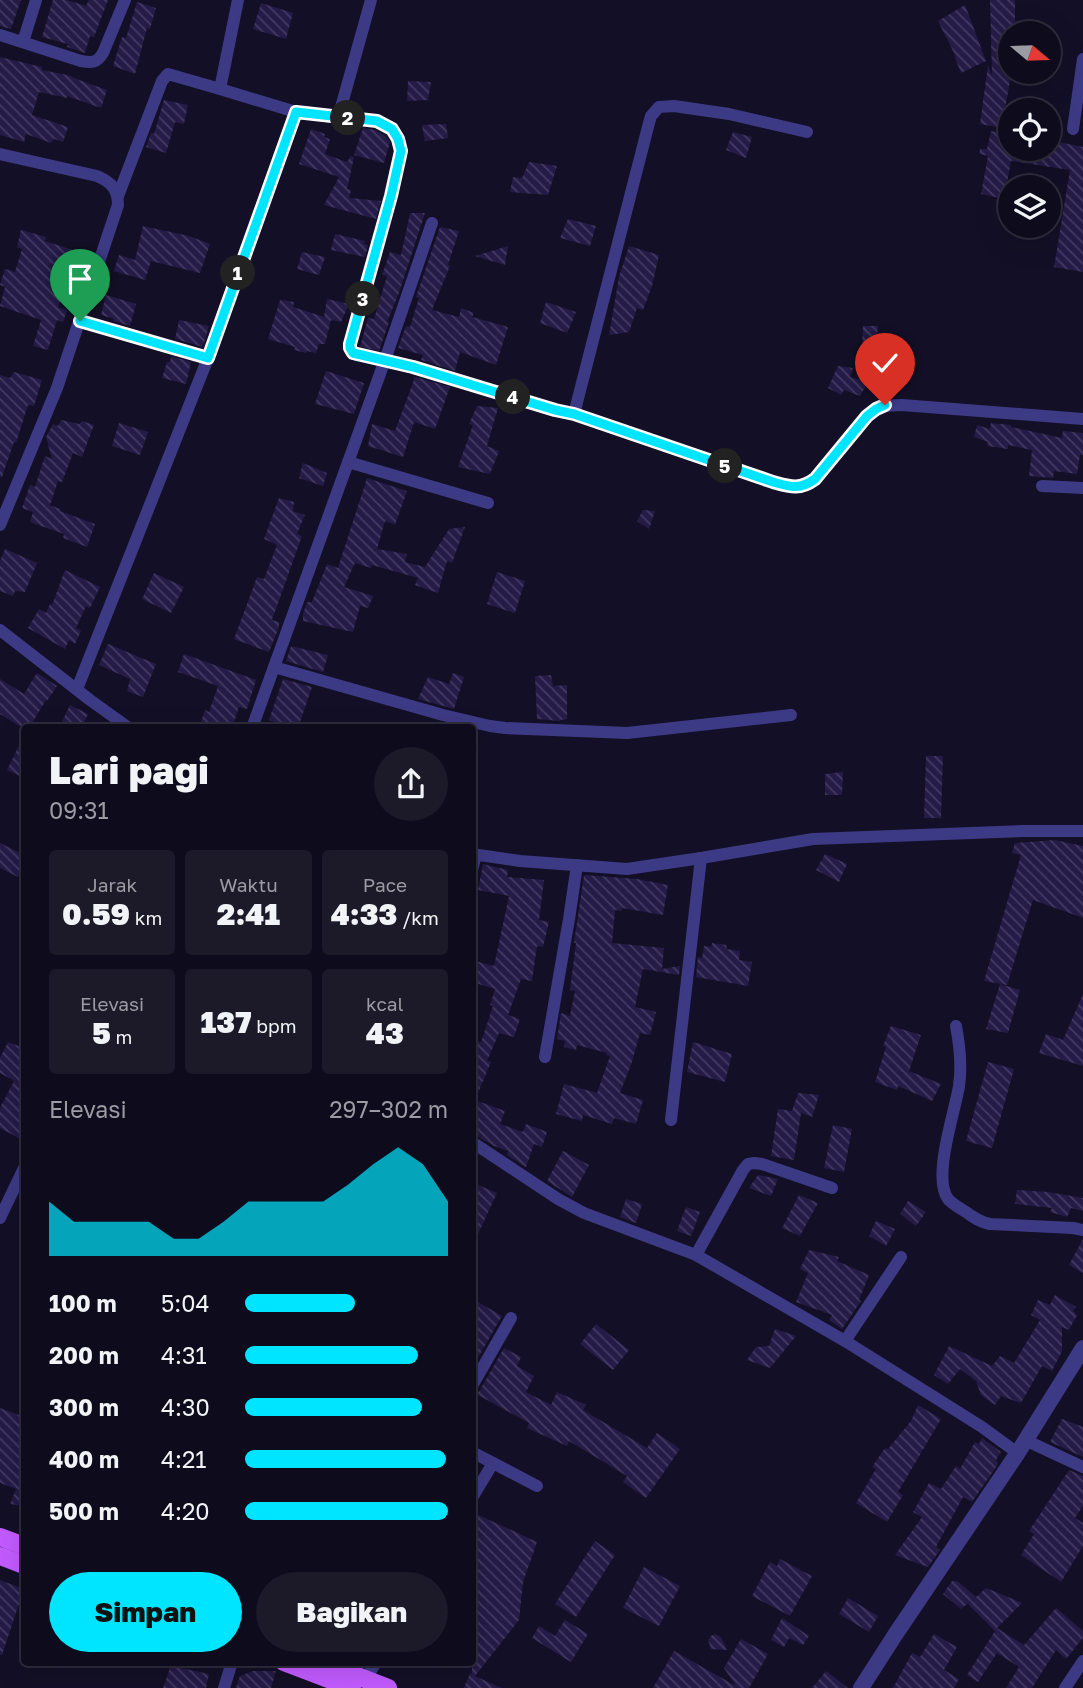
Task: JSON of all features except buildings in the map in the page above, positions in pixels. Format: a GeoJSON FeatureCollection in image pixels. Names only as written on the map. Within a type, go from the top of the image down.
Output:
{"type":"FeatureCollection","features":[{"type":"Feature","properties":{"kind":"main road"},"geometry":{"type":"LineString","coordinates":[[0,1537],[21,1545]]}},
{"type":"Feature","properties":{"kind":"main road"},"geometry":{"type":"LineString","coordinates":[[0,1556],[21,1565]]}},
{"type":"Feature","properties":{"kind":"main road"},"geometry":{"type":"LineString","coordinates":[[298,1666],[359,1684],[388,1688]]}},
{"type":"Feature","properties":{"kind":"main road"},"geometry":{"type":"LineString","coordinates":[[328,1666],[359,1684]]}},
{"type":"Feature","properties":{"kind":"street"},"geometry":{"type":"LineString","coordinates":[[23,42],[36,0]]}},
{"type":"Feature","properties":{"kind":"street"},"geometry":{"type":"LineString","coordinates":[[0,35],[93,63],[99,60],[103,53],[125,0]]}},
{"type":"Feature","properties":{"kind":"street"},"geometry":{"type":"LineString","coordinates":[[220,89],[238,0]]}},
{"type":"Feature","properties":{"kind":"street"},"geometry":{"type":"LineString","coordinates":[[338,118],[371,0]]}},
{"type":"Feature","properties":{"kind":"street"},"geometry":{"type":"LineString","coordinates":[[1073,129],[1083,59]]}},
{"type":"Feature","properties":{"kind":"street"},"geometry":{"type":"LineString","coordinates":[[0,525],[57,388],[118,205],[118,195],[162,81],[168,74],[296,112],[377,121],[392,129],[401,151],[350,348],[356,355],[386,360],[574,414],[773,482],[796,487],[807,485],[815,479],[867,416],[885,405],[1083,419]]}},
{"type":"Feature","properties":{"kind":"street"},"geometry":{"type":"LineString","coordinates":[[574,414],[649,123],[656,109],[664,105],[729,114],[807,132]]}},
{"type":"Feature","properties":{"kind":"street"},"geometry":{"type":"LineString","coordinates":[[78,687],[208,358],[296,112]]}},
{"type":"Feature","properties":{"kind":"street"},"geometry":{"type":"LineString","coordinates":[[0,154],[97,176],[114,186],[118,195]]}},
{"type":"Feature","properties":{"kind":"street"},"geometry":{"type":"LineString","coordinates":[[253,724],[386,360],[432,223]]}},
{"type":"Feature","properties":{"kind":"street"},"geometry":{"type":"LineString","coordinates":[[80,321],[208,358]]}},
{"type":"Feature","properties":{"kind":"street"},"geometry":{"type":"LineString","coordinates":[[348,462],[488,503]]}},
{"type":"Feature","properties":{"kind":"street"},"geometry":{"type":"LineString","coordinates":[[1042,486],[1083,488]]}},
{"type":"Feature","properties":{"kind":"street"},"geometry":{"type":"LineString","coordinates":[[0,630],[124,724]]}},
{"type":"Feature","properties":{"kind":"street"},"geometry":{"type":"LineString","coordinates":[[274,667],[443,715],[505,728],[627,733],[791,715]]}},
{"type":"Feature","properties":{"kind":"street"},"geometry":{"type":"LineString","coordinates":[[476,854],[520,861],[627,869],[813,839],[1083,831]]}},
{"type":"Feature","properties":{"kind":"street"},"geometry":{"type":"LineString","coordinates":[[671,1120],[701,858]]}},
{"type":"Feature","properties":{"kind":"street"},"geometry":{"type":"LineString","coordinates":[[545,1057],[577,865]]}},
{"type":"Feature","properties":{"kind":"street"},"geometry":{"type":"LineString","coordinates":[[956,1027],[961,1051],[959,1086],[943,1178],[944,1190],[949,1200],[979,1221],[990,1224],[1083,1230]]}},
{"type":"Feature","properties":{"kind":"street"},"geometry":{"type":"LineString","coordinates":[[476,1145],[583,1213],[696,1255],[845,1341],[982,1427],[1012,1449],[1021,1447],[1083,1467]]}},
{"type":"Feature","properties":{"kind":"street"},"geometry":{"type":"LineString","coordinates":[[696,1255],[748,1164],[762,1164],[832,1188]]}},
{"type":"Feature","properties":{"kind":"street"},"geometry":{"type":"LineString","coordinates":[[0,1218],[21,1174]]}},
{"type":"Feature","properties":{"kind":"street"},"geometry":{"type":"LineString","coordinates":[[845,1341],[901,1257]]}},
{"type":"Feature","properties":{"kind":"street"},"geometry":{"type":"LineString","coordinates":[[476,1379],[511,1318]]}},
{"type":"Feature","properties":{"kind":"street"},"geometry":{"type":"LineString","coordinates":[[861,1688],[1021,1447],[1083,1348]]}},
{"type":"Feature","properties":{"kind":"street"},"geometry":{"type":"LineString","coordinates":[[476,1453],[537,1486]]}},
{"type":"Feature","properties":{"kind":"street"},"geometry":{"type":"LineString","coordinates":[[476,1491],[493,1463]]}},
{"type":"Feature","properties":{"kind":"street"},"geometry":{"type":"LineString","coordinates":[[1065,1688],[1083,1661]]}},
{"type":"Feature","properties":{"kind":"street"},"geometry":{"type":"LineString","coordinates":[[224,1688],[231,1666]]}},
{"type":"Feature","properties":{"kind":"street"},"geometry":{"type":"LineString","coordinates":[[359,1684],[373,1666]]}},
{"type":"Feature","properties":{"kind":"route"},"geometry":{"type":"LineString","coordinates":[[80,321],[208,358],[296,112],[355,118],[377,121],[392,129],[401,151],[350,344],[353,353],[413,367],[574,414],[773,482],[796,487],[807,485],[815,479],[867,416],[885,405]]}}]}
